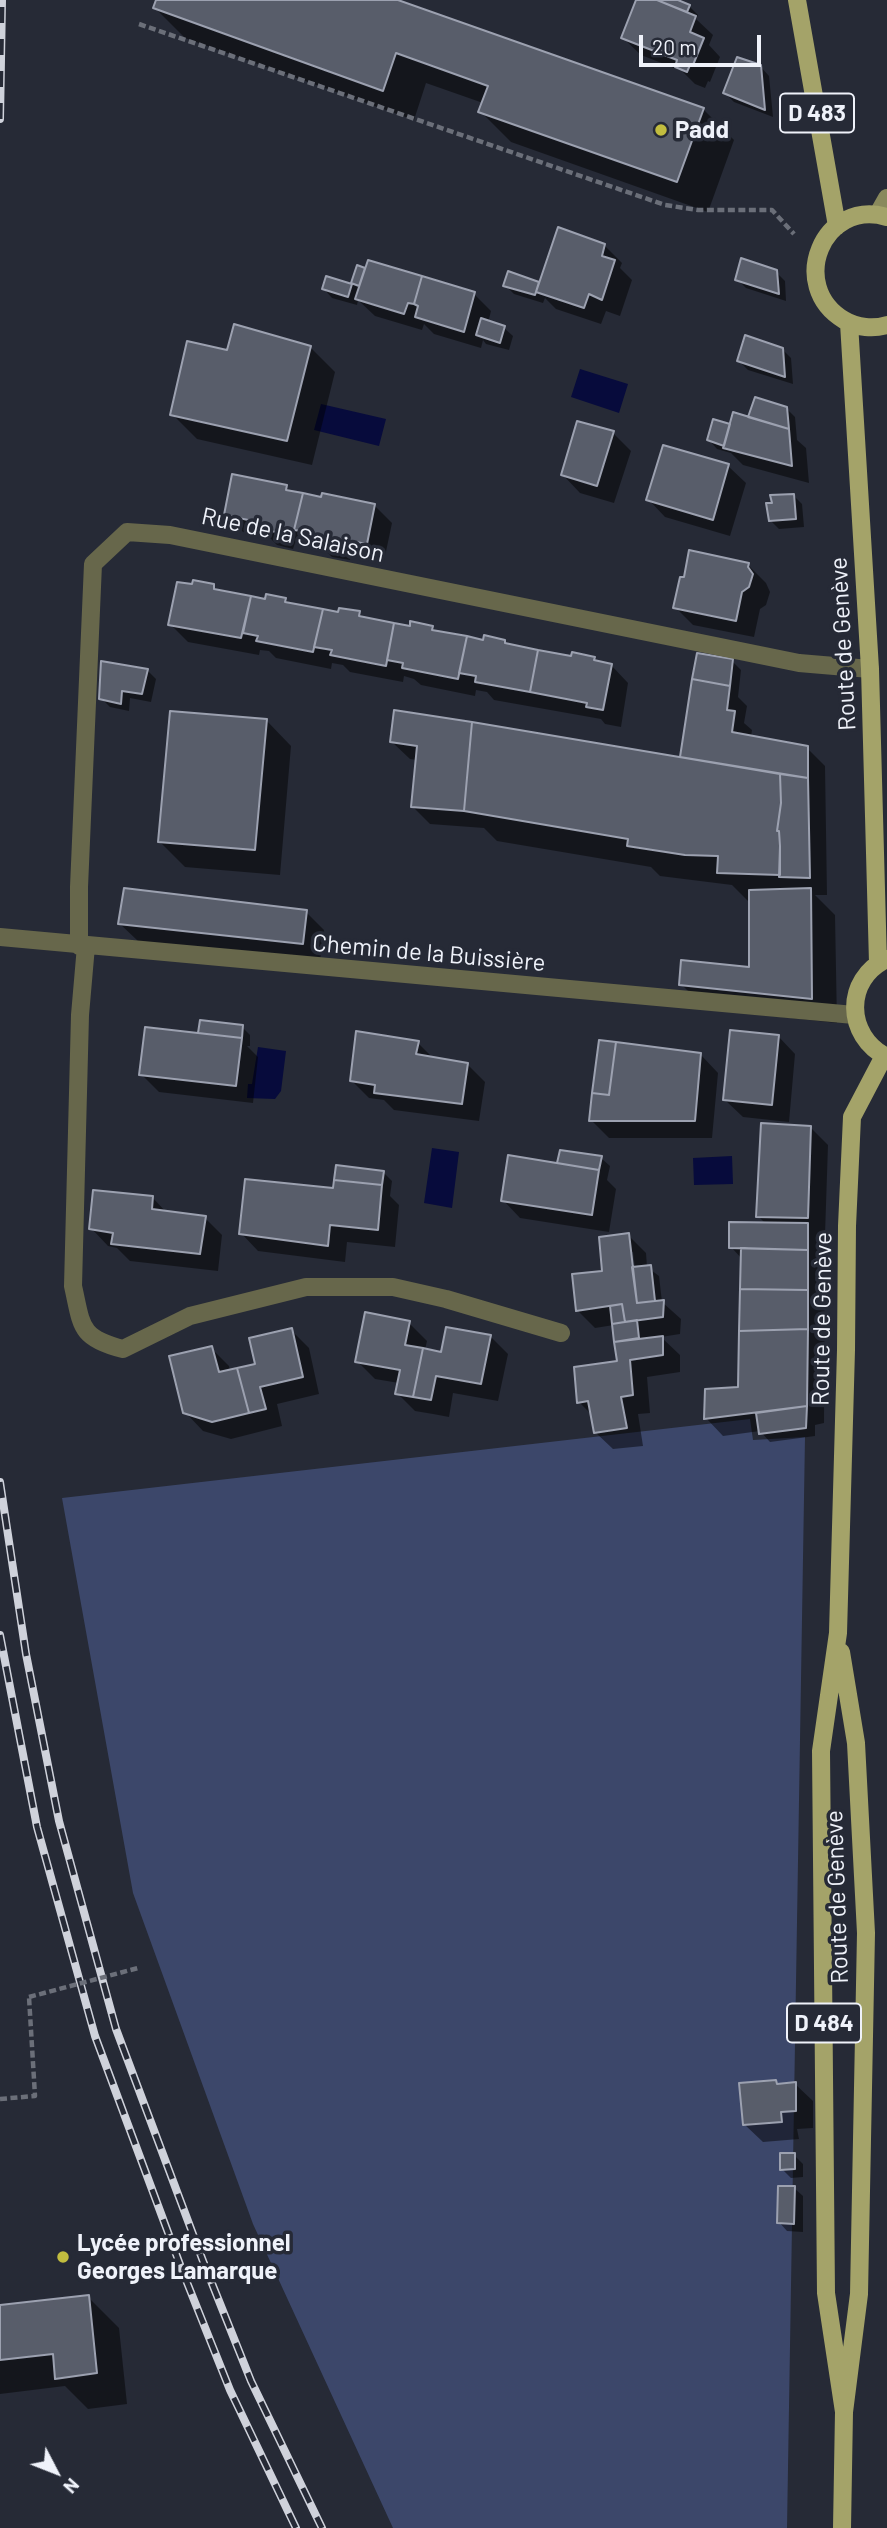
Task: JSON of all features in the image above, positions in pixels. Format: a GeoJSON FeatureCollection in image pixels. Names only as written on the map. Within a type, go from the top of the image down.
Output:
{"type":"FeatureCollection","features":[{"type":"Feature","properties":{"kind":"main road","name":"D 483"},"geometry":{"type":"LineString","coordinates":[[797,0],[837,226]]}},
{"type":"Feature","properties":{"kind":"main road"},"geometry":{"type":"LineString","coordinates":[[883,216],[863,215],[837,226],[824,240],[816,258],[815,274],[817,289],[835,315],[849,323],[866,327],[887,325]]}},
{"type":"Feature","properties":{"kind":"main road","name":"Route de Genève"},"geometry":{"type":"LineString","coordinates":[[844,2412],[826,2293],[821,1764],[838,1633],[852,1117],[885,1056],[870,1046],[859,1032],[854,1015],[859,986],[867,973],[882,961],[870,669],[849,323]]}},
{"type":"Feature","properties":{"kind":"main road","name":"Route de Genève"},"geometry":{"type":"LineString","coordinates":[[838,1633],[856,1743],[866,1933],[859,2294],[844,2412],[842,2528]]}},
{"type":"Feature","properties":{"kind":"street"},"geometry":{"type":"LineString","coordinates":[[883,216],[887,198]]}},
{"type":"Feature","properties":{"kind":"street","name":"Rue de la Salaison"},"geometry":{"type":"LineString","coordinates":[[561,1333],[446,1299],[393,1287],[306,1287],[190,1316],[122,1349],[103,1344],[88,1334],[81,1321],[74,1286],[83,946],[79,887],[93,564],[127,532],[170,535],[799,663],[870,669]]}},
{"type":"Feature","properties":{"kind":"street","name":"Chemin de la Buissière"},"geometry":{"type":"LineString","coordinates":[[0,937],[854,1015]]}},
{"type":"Feature","properties":{"kind":"path"},"geometry":{"type":"LineString","coordinates":[[139,24],[665,205],[698,210],[772,210],[816,258]]}},
{"type":"Feature","properties":{"kind":"path"},"geometry":{"type":"LineString","coordinates":[[0,2099],[35,2096],[29,1997],[138,1968]]}},
{"type":"Feature","properties":{"kind":"shaded area"},"geometry":{"type":"Polygon","coordinates":[[[580,369],[628,384],[619,413],[571,397],[580,369]]]}},
{"type":"Feature","properties":{"kind":"shaded area"},"geometry":{"type":"Polygon","coordinates":[[[321,404],[386,419],[379,446],[314,430],[321,404]]]}},
{"type":"Feature","properties":{"kind":"shaded area"},"geometry":{"type":"Polygon","coordinates":[[[258,1047],[286,1051],[281,1091],[275,1099],[247,1098],[258,1047]]]}},
{"type":"Feature","properties":{"kind":"shaded area"},"geometry":{"type":"Polygon","coordinates":[[[432,1148],[459,1152],[452,1208],[424,1203],[432,1148]]]}},
{"type":"Feature","properties":{"kind":"shaded area"},"geometry":{"type":"Polygon","coordinates":[[[732,1156],[733,1184],[694,1185],[693,1158],[732,1156]]]}},
{"type":"Feature","properties":{"kind":"shaded area"},"geometry":{"type":"Polygon","coordinates":[[[750,1419],[753,1440],[805,1437],[787,2528],[393,2528],[253,2224],[133,1893],[62,1498],[750,1419]]]}},
{"type":"Feature","properties":{"kind":"building"},"geometry":{"type":"Polygon","coordinates":[[[156,0],[398,0],[704,108],[677,182],[478,112],[488,86],[396,53],[383,91],[153,8],[156,0]]]}},
{"type":"Feature","properties":{"kind":"building"},"geometry":{"type":"Polygon","coordinates":[[[636,0],[657,0],[696,16],[690,32],[704,38],[693,65],[690,65],[687,72],[675,67],[677,60],[621,38],[636,0]]]}},
{"type":"Feature","properties":{"kind":"building"},"geometry":{"type":"Polygon","coordinates":[[[657,0],[678,0],[690,5],[687,12],[657,0]]]}},
{"type":"Feature","properties":{"kind":"building"},"geometry":{"type":"Polygon","coordinates":[[[737,57],[761,65],[765,110],[723,93],[737,57]]]}},
{"type":"Feature","properties":{"kind":"building"},"geometry":{"type":"Polygon","coordinates":[[[558,227],[605,244],[602,256],[615,260],[602,300],[589,294],[584,308],[536,292],[558,227]]]}},
{"type":"Feature","properties":{"kind":"building"},"geometry":{"type":"Polygon","coordinates":[[[741,258],[777,270],[779,294],[735,280],[741,258]]]}},
{"type":"Feature","properties":{"kind":"building"},"geometry":{"type":"Polygon","coordinates":[[[368,260],[422,276],[414,304],[408,303],[404,314],[355,299],[368,260]]]}},
{"type":"Feature","properties":{"kind":"building"},"geometry":{"type":"Polygon","coordinates":[[[357,265],[365,268],[359,286],[351,283],[357,265]]]}},
{"type":"Feature","properties":{"kind":"building"},"geometry":{"type":"Polygon","coordinates":[[[508,271],[539,282],[535,295],[503,286],[508,271]]]}},
{"type":"Feature","properties":{"kind":"building"},"geometry":{"type":"Polygon","coordinates":[[[326,276],[352,284],[348,297],[322,289],[326,276]]]}},
{"type":"Feature","properties":{"kind":"building"},"geometry":{"type":"Polygon","coordinates":[[[422,276],[475,292],[464,332],[415,317],[418,306],[414,304],[422,276]]]}},
{"type":"Feature","properties":{"kind":"building"},"geometry":{"type":"Polygon","coordinates":[[[481,318],[505,326],[500,343],[476,335],[481,318]]]}},
{"type":"Feature","properties":{"kind":"building"},"geometry":{"type":"Polygon","coordinates":[[[234,324],[311,346],[287,441],[170,415],[187,341],[227,350],[234,324]]]}},
{"type":"Feature","properties":{"kind":"building"},"geometry":{"type":"Polygon","coordinates":[[[745,335],[783,348],[785,377],[737,361],[745,335]]]}},
{"type":"Feature","properties":{"kind":"building"},"geometry":{"type":"Polygon","coordinates":[[[755,397],[787,407],[789,429],[748,417],[755,397]]]}},
{"type":"Feature","properties":{"kind":"building"},"geometry":{"type":"Polygon","coordinates":[[[733,412],[789,429],[792,466],[723,448],[733,412]]]}},
{"type":"Feature","properties":{"kind":"building"},"geometry":{"type":"Polygon","coordinates":[[[713,419],[730,424],[724,446],[707,440],[713,419]]]}},
{"type":"Feature","properties":{"kind":"building"},"geometry":{"type":"Polygon","coordinates":[[[577,421],[614,431],[597,486],[561,475],[577,421]]]}},
{"type":"Feature","properties":{"kind":"building"},"geometry":{"type":"Polygon","coordinates":[[[663,445],[729,464],[713,520],[646,500],[663,445]]]}},
{"type":"Feature","properties":{"kind":"building"},"geometry":{"type":"Polygon","coordinates":[[[232,474],[287,485],[286,490],[303,493],[294,530],[277,526],[276,532],[257,528],[258,522],[224,515],[232,474]]]}},
{"type":"Feature","properties":{"kind":"building"},"geometry":{"type":"Polygon","coordinates":[[[303,493],[321,497],[322,493],[375,504],[367,544],[334,538],[333,544],[312,540],[313,533],[294,530],[303,493]]]}},
{"type":"Feature","properties":{"kind":"building"},"geometry":{"type":"Polygon","coordinates":[[[794,494],[796,519],[769,521],[766,503],[772,503],[770,495],[794,494]]]}},
{"type":"Feature","properties":{"kind":"building"},"geometry":{"type":"Polygon","coordinates":[[[689,550],[749,563],[748,567],[753,574],[749,587],[742,592],[736,621],[673,608],[680,577],[684,577],[689,550]]]}},
{"type":"Feature","properties":{"kind":"building"},"geometry":{"type":"Polygon","coordinates":[[[193,580],[214,584],[214,589],[251,596],[241,638],[168,625],[177,582],[192,584],[193,580]]]}},
{"type":"Feature","properties":{"kind":"building"},"geometry":{"type":"Polygon","coordinates":[[[266,594],[286,598],[285,602],[323,609],[313,652],[256,641],[258,636],[243,633],[251,596],[265,599],[266,594]]]}},
{"type":"Feature","properties":{"kind":"building"},"geometry":{"type":"Polygon","coordinates":[[[339,608],[360,611],[359,616],[394,623],[386,666],[330,655],[332,650],[314,647],[323,609],[338,612],[339,608]]]}},
{"type":"Feature","properties":{"kind":"building"},"geometry":{"type":"Polygon","coordinates":[[[410,621],[433,626],[432,630],[467,636],[458,679],[402,668],[403,663],[387,660],[394,623],[410,626],[410,621]]]}},
{"type":"Feature","properties":{"kind":"building"},"geometry":{"type":"Polygon","coordinates":[[[484,635],[538,650],[530,692],[475,682],[476,676],[459,673],[467,636],[483,640],[484,635]]]}},
{"type":"Feature","properties":{"kind":"building"},"geometry":{"type":"Polygon","coordinates":[[[538,650],[571,656],[572,652],[612,664],[603,710],[586,707],[587,703],[530,692],[538,650]]]}},
{"type":"Feature","properties":{"kind":"building"},"geometry":{"type":"Polygon","coordinates":[[[697,653],[733,659],[730,686],[692,679],[697,653]]]}},
{"type":"Feature","properties":{"kind":"building"},"geometry":{"type":"Polygon","coordinates":[[[101,661],[148,669],[142,694],[122,691],[121,704],[99,699],[101,661]]]}},
{"type":"Feature","properties":{"kind":"building"},"geometry":{"type":"Polygon","coordinates":[[[692,679],[730,686],[727,710],[735,711],[732,732],[808,746],[808,778],[680,757],[692,679]]]}},
{"type":"Feature","properties":{"kind":"building"},"geometry":{"type":"Polygon","coordinates":[[[394,710],[472,722],[464,811],[411,807],[417,746],[390,742],[394,710]]]}},
{"type":"Feature","properties":{"kind":"building"},"geometry":{"type":"Polygon","coordinates":[[[170,711],[267,719],[255,850],[158,842],[170,711]]]}},
{"type":"Feature","properties":{"kind":"building"},"geometry":{"type":"Polygon","coordinates":[[[472,722],[780,774],[781,803],[777,831],[780,875],[717,873],[718,856],[685,855],[627,846],[628,839],[464,811],[472,722]]]}},
{"type":"Feature","properties":{"kind":"building"},"geometry":{"type":"Polygon","coordinates":[[[780,774],[808,778],[810,878],[779,877],[780,846],[777,831],[781,803],[780,774]]]}},
{"type":"Feature","properties":{"kind":"building"},"geometry":{"type":"Polygon","coordinates":[[[124,888],[307,910],[303,944],[118,924],[124,888]]]}},
{"type":"Feature","properties":{"kind":"building"},"geometry":{"type":"Polygon","coordinates":[[[811,888],[812,999],[679,985],[681,960],[749,967],[749,890],[811,888]]]}},
{"type":"Feature","properties":{"kind":"building"},"geometry":{"type":"Polygon","coordinates":[[[200,1020],[243,1025],[242,1038],[198,1033],[200,1020]]]}},
{"type":"Feature","properties":{"kind":"building"},"geometry":{"type":"Polygon","coordinates":[[[145,1027],[242,1038],[236,1086],[139,1075],[145,1027]]]}},
{"type":"Feature","properties":{"kind":"building"},"geometry":{"type":"Polygon","coordinates":[[[730,1030],[779,1035],[772,1105],[723,1100],[730,1030]]]}},
{"type":"Feature","properties":{"kind":"building"},"geometry":{"type":"Polygon","coordinates":[[[356,1031],[419,1041],[416,1054],[468,1063],[462,1104],[374,1093],[375,1085],[350,1081],[356,1031]]]}},
{"type":"Feature","properties":{"kind":"building"},"geometry":{"type":"Polygon","coordinates":[[[599,1040],[616,1042],[609,1095],[592,1093],[599,1040]]]}},
{"type":"Feature","properties":{"kind":"building"},"geometry":{"type":"Polygon","coordinates":[[[616,1042],[701,1053],[695,1121],[589,1121],[592,1093],[609,1095],[616,1042]]]}},
{"type":"Feature","properties":{"kind":"building"},"geometry":{"type":"Polygon","coordinates":[[[761,1123],[811,1126],[808,1218],[756,1217],[761,1123]]]}},
{"type":"Feature","properties":{"kind":"building"},"geometry":{"type":"Polygon","coordinates":[[[560,1150],[602,1156],[599,1170],[557,1163],[560,1150]]]}},
{"type":"Feature","properties":{"kind":"building"},"geometry":{"type":"Polygon","coordinates":[[[508,1155],[599,1170],[592,1215],[501,1201],[508,1155]]]}},
{"type":"Feature","properties":{"kind":"building"},"geometry":{"type":"Polygon","coordinates":[[[336,1165],[384,1171],[382,1185],[334,1180],[336,1165]]]}},
{"type":"Feature","properties":{"kind":"building"},"geometry":{"type":"Polygon","coordinates":[[[245,1179],[333,1188],[334,1180],[382,1185],[378,1230],[330,1225],[328,1246],[239,1234],[245,1179]]]}},
{"type":"Feature","properties":{"kind":"building"},"geometry":{"type":"Polygon","coordinates":[[[93,1190],[153,1196],[152,1209],[206,1216],[200,1254],[111,1244],[113,1233],[89,1229],[93,1190]]]}},
{"type":"Feature","properties":{"kind":"building"},"geometry":{"type":"Polygon","coordinates":[[[729,1222],[808,1223],[808,1250],[729,1248],[729,1222]]]}},
{"type":"Feature","properties":{"kind":"building"},"geometry":{"type":"Polygon","coordinates":[[[629,1233],[637,1303],[664,1300],[663,1317],[625,1322],[622,1304],[576,1311],[572,1274],[602,1271],[599,1237],[629,1233]]]}},
{"type":"Feature","properties":{"kind":"building"},"geometry":{"type":"Polygon","coordinates":[[[741,1248],[808,1250],[808,1290],[740,1289],[741,1248]]]}},
{"type":"Feature","properties":{"kind":"building"},"geometry":{"type":"Polygon","coordinates":[[[651,1265],[655,1301],[637,1303],[632,1267],[651,1265]]]}},
{"type":"Feature","properties":{"kind":"building"},"geometry":{"type":"Polygon","coordinates":[[[740,1289],[808,1290],[808,1329],[739,1331],[740,1289]]]}},
{"type":"Feature","properties":{"kind":"building"},"geometry":{"type":"Polygon","coordinates":[[[622,1304],[625,1322],[612,1324],[610,1306],[622,1304]]]}},
{"type":"Feature","properties":{"kind":"building"},"geometry":{"type":"Polygon","coordinates":[[[365,1312],[410,1321],[405,1345],[423,1348],[413,1397],[395,1394],[400,1370],[355,1362],[365,1312]]]}},
{"type":"Feature","properties":{"kind":"building"},"geometry":{"type":"Polygon","coordinates":[[[637,1320],[639,1338],[614,1342],[612,1324],[637,1320]]]}},
{"type":"Feature","properties":{"kind":"building"},"geometry":{"type":"Polygon","coordinates":[[[446,1327],[491,1335],[481,1384],[436,1376],[431,1400],[413,1397],[423,1348],[441,1352],[446,1327]]]}},
{"type":"Feature","properties":{"kind":"building"},"geometry":{"type":"Polygon","coordinates":[[[292,1328],[303,1377],[260,1387],[266,1409],[249,1413],[237,1368],[255,1364],[249,1338],[292,1328]]]}},
{"type":"Feature","properties":{"kind":"building"},"geometry":{"type":"Polygon","coordinates":[[[808,1329],[807,1406],[704,1419],[705,1389],[738,1387],[739,1331],[808,1329]]]}},
{"type":"Feature","properties":{"kind":"building"},"geometry":{"type":"Polygon","coordinates":[[[663,1336],[663,1355],[630,1360],[633,1395],[621,1397],[627,1428],[594,1433],[588,1401],[577,1403],[574,1367],[617,1361],[614,1342],[663,1336]]]}},
{"type":"Feature","properties":{"kind":"building"},"geometry":{"type":"Polygon","coordinates":[[[212,1346],[219,1372],[237,1368],[249,1413],[212,1422],[183,1413],[169,1356],[212,1346]]]}},
{"type":"Feature","properties":{"kind":"building"},"geometry":{"type":"Polygon","coordinates":[[[807,1406],[806,1428],[759,1434],[756,1413],[807,1406]]]}},
{"type":"Feature","properties":{"kind":"building"},"geometry":{"type":"Polygon","coordinates":[[[776,2080],[777,2084],[796,2082],[796,2111],[781,2112],[782,2122],[743,2125],[739,2083],[776,2080]]]}},
{"type":"Feature","properties":{"kind":"building"},"geometry":{"type":"Polygon","coordinates":[[[780,2153],[795,2153],[795,2169],[780,2170],[780,2153]]]}},
{"type":"Feature","properties":{"kind":"building"},"geometry":{"type":"Polygon","coordinates":[[[778,2186],[795,2186],[794,2224],[777,2223],[778,2186]]]}},
{"type":"Feature","properties":{"kind":"building"},"geometry":{"type":"Polygon","coordinates":[[[89,2295],[97,2373],[55,2379],[53,2354],[0,2360],[0,2305],[89,2295]]]}},
{"type":"Feature","properties":{"kind":"railway"},"geometry":{"type":"LineString","coordinates":[[0,119],[2,0]]}},
{"type":"Feature","properties":{"kind":"railway"},"geometry":{"type":"LineString","coordinates":[[0,1482],[26,1654],[59,1821],[116,2029],[251,2381],[322,2528]]}},
{"type":"Feature","properties":{"kind":"railway"},"geometry":{"type":"LineString","coordinates":[[0,1635],[37,1827],[95,2036],[230,2390],[296,2528]]}},
{"type":"Feature","properties":{"kind":"place","name":"Padd"},"geometry":{"type":"Point","coordinates":[661,130]}},
{"type":"Feature","properties":{"kind":"place","name":"Lycée professionnel Georges Lamarque"},"geometry":{"type":"Point","coordinates":[63,2257]}}]}
